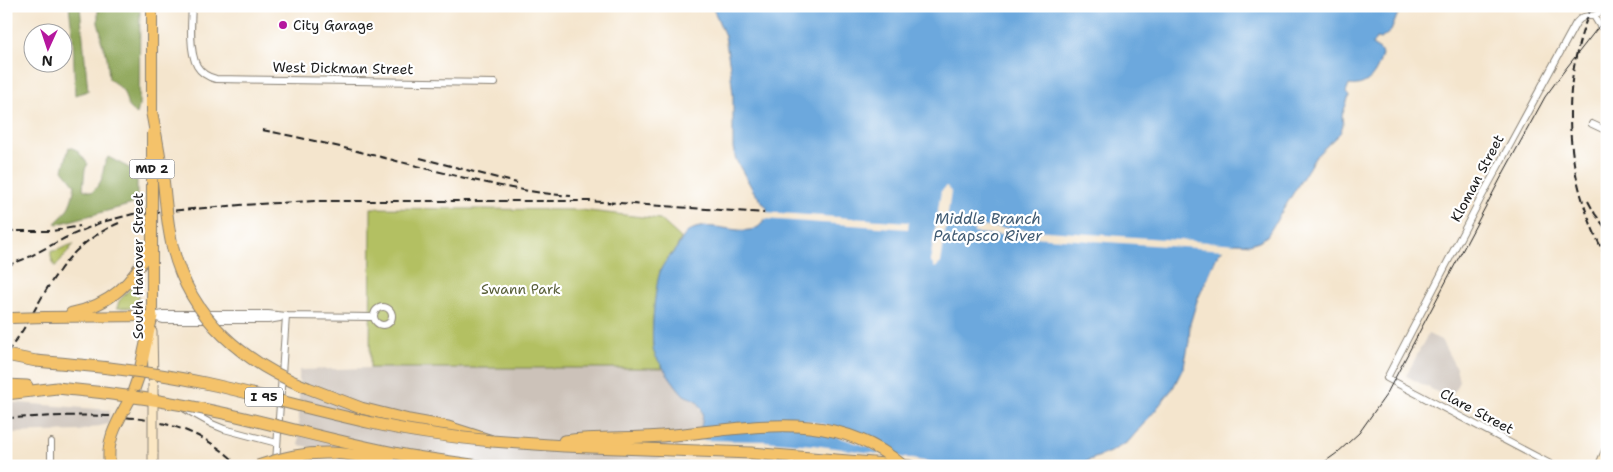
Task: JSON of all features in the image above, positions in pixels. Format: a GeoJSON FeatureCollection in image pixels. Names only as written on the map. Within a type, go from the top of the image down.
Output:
{"type":"FeatureCollection","features":[{"type":"Feature","properties":{"kind":"highway"},"geometry":{"type":"LineString","coordinates":[[152,114],[163,177],[167,221],[173,249],[183,279],[190,292],[222,334],[243,354],[266,369],[329,397],[377,413],[448,427],[492,441]]}},
{"type":"Feature","properties":{"kind":"highway"},"geometry":{"type":"LineString","coordinates":[[110,466],[110,441],[139,376],[152,316]]}},
{"type":"Feature","properties":{"kind":"highway"},"geometry":{"type":"LineString","coordinates":[[6,355],[36,361]]}},
{"type":"Feature","properties":{"kind":"highway","name":"I 95"},"geometry":{"type":"LineString","coordinates":[[6,361],[36,361],[110,367],[172,377],[396,428],[444,436],[540,445],[751,453],[828,459],[864,466]]}},
{"type":"Feature","properties":{"kind":"highway","name":"I 95"},"geometry":{"type":"LineString","coordinates":[[6,386],[104,392],[177,404],[343,443],[416,457],[479,466]]}},
{"type":"Feature","properties":{"kind":"highway"},"geometry":{"type":"LineString","coordinates":[[6,394],[57,388]]}},
{"type":"Feature","properties":{"kind":"highway"},"geometry":{"type":"LineString","coordinates":[[540,445],[585,438],[658,437],[771,426],[803,425],[831,430],[858,438],[888,454],[903,466]]}},
{"type":"Feature","properties":{"kind":"highway"},"geometry":{"type":"LineString","coordinates":[[258,466],[293,456],[317,453],[370,458],[416,457]]}},
{"type":"Feature","properties":{"kind":"highway"},"geometry":{"type":"LineString","coordinates":[[828,459],[910,466]]}},
{"type":"Feature","properties":{"kind":"main road","name":"South Hanover Street"},"geometry":{"type":"LineString","coordinates":[[152,6],[153,466]]}},
{"type":"Feature","properties":{"kind":"main road"},"geometry":{"type":"LineString","coordinates":[[112,316],[114,302],[119,292],[140,266],[152,241]]}},
{"type":"Feature","properties":{"kind":"main road"},"geometry":{"type":"LineString","coordinates":[[45,317],[75,312],[95,306],[119,292]]}},
{"type":"Feature","properties":{"kind":"main road"},"geometry":{"type":"LineString","coordinates":[[9,318],[152,316]]}},
{"type":"Feature","properties":{"kind":"main road"},"geometry":{"type":"LineString","coordinates":[[1600,466],[1607,450]]}},
{"type":"Feature","properties":{"kind":"street","name":"West Dickman Street"},"geometry":{"type":"LineString","coordinates":[[192,6],[192,41],[196,66],[203,73],[219,80],[495,83]]}},
{"type":"Feature","properties":{"kind":"street","name":"Kloman Street"},"geometry":{"type":"LineString","coordinates":[[1387,378],[1482,196],[1576,24],[1584,17],[1598,14],[1604,6]]}},
{"type":"Feature","properties":{"kind":"street"},"geometry":{"type":"LineString","coordinates":[[1594,16],[1600,26],[1607,32]]}},
{"type":"Feature","properties":{"kind":"street"},"geometry":{"type":"LineString","coordinates":[[1592,124],[1607,131]]}},
{"type":"Feature","properties":{"kind":"street"},"geometry":{"type":"LineString","coordinates":[[152,316],[163,314],[268,314],[374,317]]}},
{"type":"Feature","properties":{"kind":"street"},"geometry":{"type":"LineString","coordinates":[[276,466],[286,316]]}},
{"type":"Feature","properties":{"kind":"street","name":"Clare Street"},"geometry":{"type":"LineString","coordinates":[[1387,378],[1554,466]]}},
{"type":"Feature","properties":{"kind":"street"},"geometry":{"type":"LineString","coordinates":[[70,392],[162,401],[179,406],[212,424],[277,443]]}},
{"type":"Feature","properties":{"kind":"street"},"geometry":{"type":"LineString","coordinates":[[51,442],[51,466]]}},
{"type":"Feature","properties":{"kind":"shaded area"},"geometry":{"type":"Polygon","coordinates":[[[1428,334],[1441,340],[1456,368],[1459,381],[1451,399],[1406,376],[1428,334]]]}},
{"type":"Feature","properties":{"kind":"shaded area"},"geometry":{"type":"Polygon","coordinates":[[[370,368],[665,368],[684,395],[695,400],[703,420],[696,442],[655,464],[655,466],[404,466],[299,445],[299,370],[370,368]]]}},
{"type":"Feature","properties":{"kind":"shaded area"},"geometry":{"type":"Polygon","coordinates":[[[6,402],[110,410],[108,424],[79,431],[6,433],[6,402]]]}},
{"type":"Feature","properties":{"kind":"green space"},"geometry":{"type":"Polygon","coordinates":[[[69,6],[80,6],[88,91],[75,95],[73,38],[69,6]]]}},
{"type":"Feature","properties":{"kind":"green space"},"geometry":{"type":"Polygon","coordinates":[[[98,6],[140,6],[139,106],[137,114],[128,107],[122,89],[109,79],[107,57],[98,23],[98,6]]]}},
{"type":"Feature","properties":{"kind":"green space"},"geometry":{"type":"Polygon","coordinates":[[[69,147],[77,150],[88,164],[85,169],[83,189],[92,192],[97,187],[102,179],[105,162],[108,157],[137,172],[137,203],[58,224],[55,223],[64,214],[73,196],[75,185],[63,170],[69,147]]]}},
{"type":"Feature","properties":{"kind":"green space","name":"Swann Park"},"geometry":{"type":"Polygon","coordinates":[[[371,208],[580,210],[660,219],[681,238],[676,249],[667,259],[660,272],[653,320],[653,349],[656,357],[665,368],[370,368],[371,208]]]}},
{"type":"Feature","properties":{"kind":"green space"},"geometry":{"type":"Polygon","coordinates":[[[74,244],[55,267],[51,251],[74,244]]]}},
{"type":"Feature","properties":{"kind":"green space"},"geometry":{"type":"Polygon","coordinates":[[[138,280],[139,308],[117,308],[119,301],[138,280]]]}},
{"type":"Feature","properties":{"kind":"water","name":"Middle Branch Patapsco River"},"geometry":{"type":"Polygon","coordinates":[[[712,6],[1401,6],[1391,31],[1381,39],[1376,38],[1372,45],[1380,50],[1382,54],[1372,77],[1362,84],[1349,85],[1346,93],[1349,96],[1342,116],[1343,125],[1340,133],[1316,156],[1267,236],[1250,244],[1236,243],[1226,247],[1218,254],[1197,301],[1190,324],[1189,342],[1184,366],[1173,388],[1128,442],[1110,452],[1075,466],[655,466],[655,464],[696,442],[703,415],[695,400],[681,392],[655,355],[653,349],[653,314],[661,269],[691,230],[701,227],[737,230],[757,228],[764,221],[767,208],[754,192],[736,160],[733,148],[733,95],[730,67],[725,36],[712,6]]]}},
{"type":"Feature","properties":{"kind":"pier"},"geometry":{"type":"Polygon","coordinates":[[[947,186],[951,192],[941,263],[935,268],[930,261],[941,191],[947,186]]]}},
{"type":"Feature","properties":{"kind":"pier"},"geometry":{"type":"Polygon","coordinates":[[[765,212],[909,222],[908,229],[764,219],[765,212]]]}},
{"type":"Feature","properties":{"kind":"pier"},"geometry":{"type":"Polygon","coordinates":[[[974,226],[1253,245],[1236,246],[1226,250],[974,233],[974,226]]]}},
{"type":"Feature","properties":{"kind":"pier"},"geometry":{"type":"Polygon","coordinates":[[[784,420],[808,421],[842,428],[900,457],[954,466],[771,466],[656,461],[694,440],[764,441],[880,454],[869,447],[784,420]]]}},
{"type":"Feature","properties":{"kind":"pier"},"geometry":{"type":"Polygon","coordinates":[[[653,463],[709,465],[728,466],[652,466],[653,463]]]}},
{"type":"Feature","properties":{"kind":"tram line"},"geometry":{"type":"LineString","coordinates":[[1319,466],[1359,433],[1386,395],[1545,97],[1607,16]]}},
{"type":"Feature","properties":{"kind":"railway"},"geometry":{"type":"LineString","coordinates":[[1592,6],[1581,37],[1574,69],[1570,101],[1571,134],[1582,198],[1593,229],[1607,259]]}},
{"type":"Feature","properties":{"kind":"railway"},"geometry":{"type":"LineString","coordinates":[[262,130],[496,185],[533,192],[571,196]]}},
{"type":"Feature","properties":{"kind":"railway"},"geometry":{"type":"LineString","coordinates":[[420,158],[517,183]]}},
{"type":"Feature","properties":{"kind":"railway"},"geometry":{"type":"LineString","coordinates":[[6,266],[102,222],[133,214],[240,205],[314,201],[589,201],[764,213]]}},
{"type":"Feature","properties":{"kind":"railway"},"geometry":{"type":"LineString","coordinates":[[1588,201],[1607,230]]}},
{"type":"Feature","properties":{"kind":"railway"},"geometry":{"type":"LineString","coordinates":[[6,353],[21,333],[45,291],[71,256],[86,242],[119,223]]}},
{"type":"Feature","properties":{"kind":"railway"},"geometry":{"type":"LineString","coordinates":[[6,231],[53,231],[80,226]]}},
{"type":"Feature","properties":{"kind":"railway"},"geometry":{"type":"LineString","coordinates":[[6,418],[99,416],[130,418],[160,423],[188,432],[215,446],[239,466]]}},
{"type":"Feature","properties":{"kind":"place","name":"City Garage"},"geometry":{"type":"Point","coordinates":[283,25]}}]}
